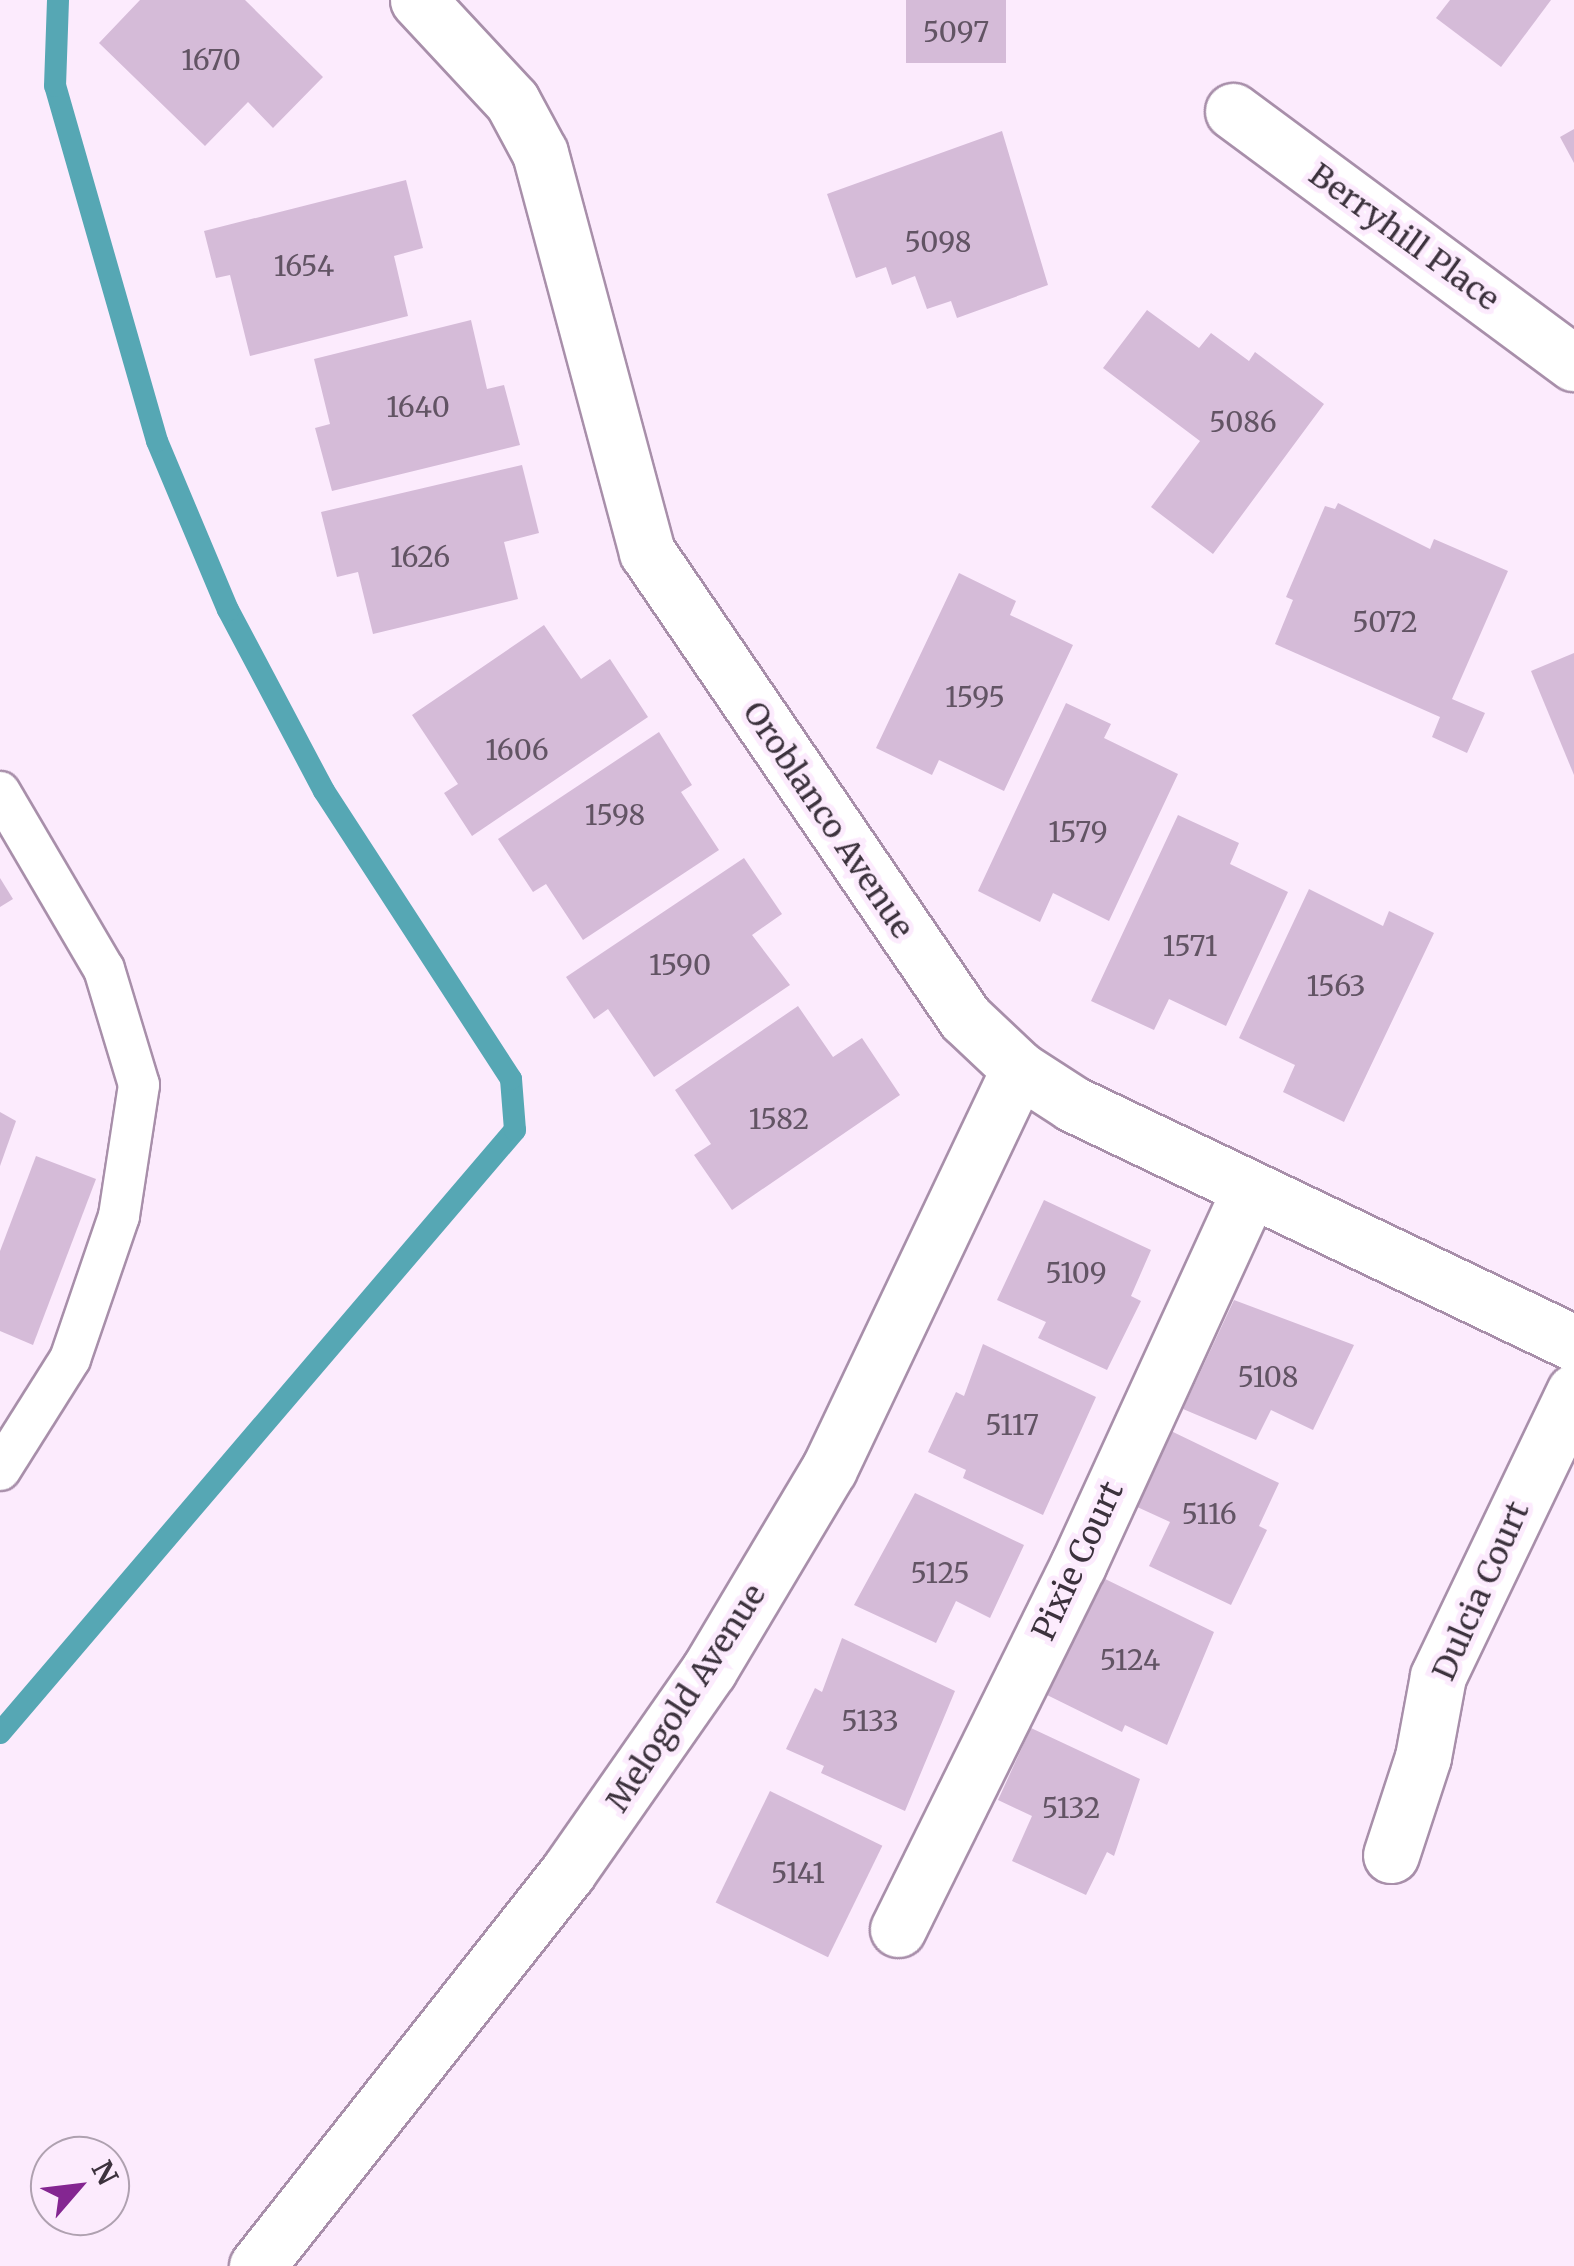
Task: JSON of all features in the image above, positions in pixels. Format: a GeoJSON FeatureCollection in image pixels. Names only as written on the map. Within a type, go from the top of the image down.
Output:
{"type":"FeatureCollection","features":[{"type":"Feature","properties":{"kind":"street","name":"Oroblanco Avenue"},"geometry":{"type":"LineString","coordinates":[[418,0],[512,101],[540,154],[647,552],[945,991],[1018,1069],[1122,1129],[1574,1343]]}},
{"type":"Feature","properties":{"kind":"street","name":"Berryhill Place"},"geometry":{"type":"LineString","coordinates":[[1234,111],[1574,363]]}},
{"type":"Feature","properties":{"kind":"street","name":"Melogold Avenue"},"geometry":{"type":"LineString","coordinates":[[256,2266],[591,1841],[709,1670],[829,1469],[1018,1069]]}},
{"type":"Feature","properties":{"kind":"street","name":"Pixie Court"},"geometry":{"type":"LineString","coordinates":[[898,1929],[1078,1566],[1250,1189]]}},
{"type":"Feature","properties":{"kind":"street","name":"Dulcia Court"},"geometry":{"type":"LineString","coordinates":[[1390,1855],[1423,1756],[1438,1676],[1574,1392]]}},
{"type":"Feature","properties":{"kind":"lane"},"geometry":{"type":"LineString","coordinates":[[0,792],[104,968],[138,1085],[120,1216],[70,1359],[0,1470]]}},
{"type":"Feature","properties":{"kind":"building"},"geometry":{"type":"Polygon","coordinates":[[[140,0],[245,0],[323,77],[273,128],[248,102],[205,146],[99,43],[140,0]]]}},
{"type":"Feature","properties":{"kind":"building"},"geometry":{"type":"Polygon","coordinates":[[[906,0],[1006,0],[1006,63],[906,63],[906,0]]]}},
{"type":"Feature","properties":{"kind":"building"},"geometry":{"type":"Polygon","coordinates":[[[1450,0],[1551,0],[1501,67],[1436,18],[1450,0]]]}},
{"type":"Feature","properties":{"kind":"building"},"geometry":{"type":"Polygon","coordinates":[[[1574,129],[1574,163],[1560,137],[1574,129]]]}},
{"type":"Feature","properties":{"kind":"building"},"geometry":{"type":"Polygon","coordinates":[[[1002,131],[1048,285],[957,318],[951,301],[927,309],[915,276],[892,285],[886,267],[856,278],[827,194],[1002,131]]]}},
{"type":"Feature","properties":{"kind":"building"},"geometry":{"type":"Polygon","coordinates":[[[406,180],[423,248],[394,256],[408,316],[250,356],[230,275],[216,278],[204,231],[406,180]]]}},
{"type":"Feature","properties":{"kind":"building"},"geometry":{"type":"Polygon","coordinates":[[[1147,310],[1199,348],[1211,333],[1249,361],[1255,352],[1324,404],[1213,554],[1151,507],[1200,441],[1103,368],[1147,310]]]}},
{"type":"Feature","properties":{"kind":"building"},"geometry":{"type":"Polygon","coordinates":[[[471,320],[487,389],[504,385],[520,445],[332,491],[315,428],[330,424],[314,359],[471,320]]]}},
{"type":"Feature","properties":{"kind":"building"},"geometry":{"type":"Polygon","coordinates":[[[522,465],[539,533],[504,542],[518,599],[373,634],[358,572],[337,577],[321,512],[522,465]]]}},
{"type":"Feature","properties":{"kind":"building"},"geometry":{"type":"Polygon","coordinates":[[[1338,503],[1430,549],[1434,539],[1508,571],[1452,699],[1485,713],[1467,753],[1432,737],[1440,717],[1275,644],[1293,600],[1286,597],[1325,506],[1335,509],[1338,503]]]}},
{"type":"Feature","properties":{"kind":"building"},"geometry":{"type":"Polygon","coordinates":[[[959,573],[1016,601],[1010,615],[1073,645],[1004,791],[939,760],[932,775],[876,748],[959,573]]]}},
{"type":"Feature","properties":{"kind":"building"},"geometry":{"type":"Polygon","coordinates":[[[544,625],[581,679],[610,659],[648,717],[472,836],[444,793],[458,784],[412,715],[544,625]]]}},
{"type":"Feature","properties":{"kind":"building"},"geometry":{"type":"Polygon","coordinates":[[[1574,653],[1574,775],[1531,671],[1574,653]]]}},
{"type":"Feature","properties":{"kind":"building"},"geometry":{"type":"Polygon","coordinates":[[[1066,703],[1111,724],[1104,738],[1178,774],[1109,921],[1053,893],[1040,922],[978,891],[1066,703]]]}},
{"type":"Feature","properties":{"kind":"building"},"geometry":{"type":"Polygon","coordinates":[[[659,732],[692,785],[681,792],[719,850],[583,940],[546,884],[533,892],[498,839],[659,732]]]}},
{"type":"Feature","properties":{"kind":"building"},"geometry":{"type":"Polygon","coordinates":[[[1178,815],[1239,843],[1230,864],[1288,892],[1226,1026],[1169,999],[1154,1030],[1091,1001],[1178,815]]]}},
{"type":"Feature","properties":{"kind":"building"},"geometry":{"type":"Polygon","coordinates":[[[744,858],[782,914],[752,935],[790,985],[654,1077],[608,1009],[594,1019],[566,977],[744,858]]]}},
{"type":"Feature","properties":{"kind":"building"},"geometry":{"type":"Polygon","coordinates":[[[0,878],[13,899],[0,907],[0,878]]]}},
{"type":"Feature","properties":{"kind":"building"},"geometry":{"type":"Polygon","coordinates":[[[1309,889],[1383,926],[1389,911],[1434,933],[1344,1122],[1283,1092],[1295,1065],[1239,1038],[1309,889]]]}},
{"type":"Feature","properties":{"kind":"building"},"geometry":{"type":"Polygon","coordinates":[[[798,1006],[833,1057],[862,1038],[900,1095],[732,1210],[694,1155],[711,1144],[675,1090],[798,1006]]]}},
{"type":"Feature","properties":{"kind":"building"},"geometry":{"type":"Polygon","coordinates":[[[0,1112],[16,1121],[0,1166],[0,1112]]]}},
{"type":"Feature","properties":{"kind":"building"},"geometry":{"type":"Polygon","coordinates":[[[36,1156],[96,1179],[33,1345],[0,1331],[0,1251],[36,1156]]]}},
{"type":"Feature","properties":{"kind":"building"},"geometry":{"type":"Polygon","coordinates":[[[1044,1200],[1151,1250],[1131,1296],[1141,1301],[1107,1370],[1038,1338],[1046,1322],[997,1300],[1044,1200]]]}},
{"type":"Feature","properties":{"kind":"building"},"geometry":{"type":"Polygon","coordinates":[[[1234,1300],[1354,1345],[1313,1430],[1271,1410],[1256,1440],[1183,1409],[1234,1300]]]}},
{"type":"Feature","properties":{"kind":"building"},"geometry":{"type":"Polygon","coordinates":[[[983,1344],[1096,1397],[1043,1515],[963,1478],[966,1470],[928,1452],[956,1392],[964,1396],[983,1344]]]}},
{"type":"Feature","properties":{"kind":"building"},"geometry":{"type":"Polygon","coordinates":[[[1171,1431],[1279,1483],[1259,1526],[1267,1530],[1231,1605],[1149,1566],[1170,1522],[1135,1506],[1171,1431]]]}},
{"type":"Feature","properties":{"kind":"building"},"geometry":{"type":"Polygon","coordinates":[[[915,1493],[1024,1545],[990,1618],[956,1601],[936,1643],[854,1605],[915,1493]]]}},
{"type":"Feature","properties":{"kind":"building"},"geometry":{"type":"Polygon","coordinates":[[[1101,1577],[1214,1632],[1167,1745],[1125,1725],[1122,1732],[1045,1694],[1101,1577]]]}},
{"type":"Feature","properties":{"kind":"building"},"geometry":{"type":"Polygon","coordinates":[[[842,1638],[955,1691],[905,1811],[821,1773],[824,1766],[786,1749],[815,1688],[822,1692],[842,1638]]]}},
{"type":"Feature","properties":{"kind":"building"},"geometry":{"type":"Polygon","coordinates":[[[1031,1728],[1140,1779],[1114,1856],[1107,1852],[1086,1895],[1012,1861],[1032,1816],[998,1800],[1031,1728]]]}},
{"type":"Feature","properties":{"kind":"building"},"geometry":{"type":"Polygon","coordinates":[[[770,1791],[882,1846],[828,1957],[716,1902],[770,1791]]]}},
{"type":"Feature","properties":{"kind":"waterway"},"geometry":{"type":"LineString","coordinates":[[0,1733],[515,1130],[511,1079],[324,791],[228,610],[157,441],[55,86],[58,0]]}}]}
